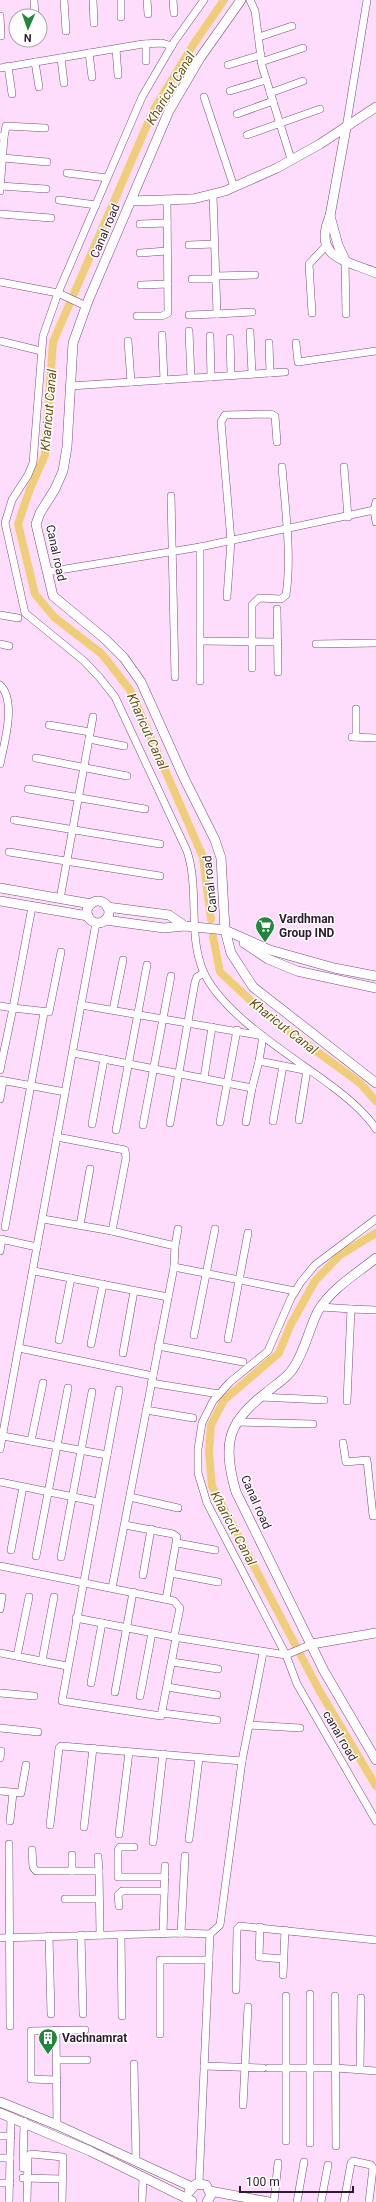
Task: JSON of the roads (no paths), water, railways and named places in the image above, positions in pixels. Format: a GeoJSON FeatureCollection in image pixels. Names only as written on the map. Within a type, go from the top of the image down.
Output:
{"type":"FeatureCollection","features":[{"type":"Feature","properties":{"kind":"street"},"geometry":{"type":"LineString","coordinates":[[64,0],[66,31]]}},
{"type":"Feature","properties":{"kind":"street"},"geometry":{"type":"LineString","coordinates":[[93,0],[94,23]]}},
{"type":"Feature","properties":{"kind":"street"},"geometry":{"type":"LineString","coordinates":[[120,0],[122,17]]}},
{"type":"Feature","properties":{"kind":"street"},"geometry":{"type":"LineString","coordinates":[[147,0],[148,14]]}},
{"type":"Feature","properties":{"kind":"street"},"geometry":{"type":"LineString","coordinates":[[173,0],[174,13]]}},
{"type":"Feature","properties":{"kind":"street"},"geometry":{"type":"LineString","coordinates":[[204,0],[172,46],[139,103],[43,336],[34,463],[12,500],[5,523],[26,613],[84,661],[115,697],[187,851],[191,864],[195,928],[194,934],[204,973],[220,996],[263,1036],[350,1100],[370,1120],[376,1129]]}},
{"type":"Feature","properties":{"kind":"street","name":"Canal road"},"geometry":{"type":"LineString","coordinates":[[241,0],[200,58],[169,111],[131,201],[84,305],[73,343],[67,447],[63,471],[55,489],[40,513],[36,524],[53,596],[105,639],[124,658],[142,682],[184,778],[215,840],[221,858],[225,930],[231,953],[253,987],[376,1083]]}},
{"type":"Feature","properties":{"kind":"street"},"geometry":{"type":"LineString","coordinates":[[250,0],[255,11],[261,58],[266,80],[291,159]]}},
{"type":"Feature","properties":{"kind":"street"},"geometry":{"type":"LineString","coordinates":[[367,0],[346,128],[330,216],[324,237],[326,247],[338,258],[376,273]]}},
{"type":"Feature","properties":{"kind":"street"},"geometry":{"type":"LineString","coordinates":[[0,16],[1,36]]}},
{"type":"Feature","properties":{"kind":"street"},"geometry":{"type":"LineString","coordinates":[[259,38],[292,26]]}},
{"type":"Feature","properties":{"kind":"street"},"geometry":{"type":"LineString","coordinates":[[0,68],[146,44],[162,43],[172,46]]}},
{"type":"Feature","properties":{"kind":"street"},"geometry":{"type":"LineString","coordinates":[[146,44],[146,61]]}},
{"type":"Feature","properties":{"kind":"street"},"geometry":{"type":"LineString","coordinates":[[116,48],[118,75]]}},
{"type":"Feature","properties":{"kind":"street"},"geometry":{"type":"LineString","coordinates":[[228,65],[304,48]]}},
{"type":"Feature","properties":{"kind":"street"},"geometry":{"type":"LineString","coordinates":[[89,53],[92,77]]}},
{"type":"Feature","properties":{"kind":"street"},"geometry":{"type":"LineString","coordinates":[[61,58],[64,83]]}},
{"type":"Feature","properties":{"kind":"street"},"geometry":{"type":"LineString","coordinates":[[35,62],[39,87]]}},
{"type":"Feature","properties":{"kind":"street"},"geometry":{"type":"LineString","coordinates":[[8,66],[12,94]]}},
{"type":"Feature","properties":{"kind":"street"},"geometry":{"type":"LineString","coordinates":[[230,91],[266,80]]}},
{"type":"Feature","properties":{"kind":"street"},"geometry":{"type":"LineString","coordinates":[[270,93],[303,81]]}},
{"type":"Feature","properties":{"kind":"street"},"geometry":{"type":"LineString","coordinates":[[204,97],[234,187]]}},
{"type":"Feature","properties":{"kind":"street"},"geometry":{"type":"LineString","coordinates":[[237,114],[273,101]]}},
{"type":"Feature","properties":{"kind":"street"},"geometry":{"type":"LineString","coordinates":[[131,201],[167,201],[213,195],[234,187],[277,168],[346,128],[376,107]]}},
{"type":"Feature","properties":{"kind":"street"},"geometry":{"type":"LineString","coordinates":[[247,135],[320,109]]}},
{"type":"Feature","properties":{"kind":"street"},"geometry":{"type":"LineString","coordinates":[[0,191],[2,136],[6,126],[45,128]]}},
{"type":"Feature","properties":{"kind":"street"},"geometry":{"type":"LineString","coordinates":[[2,161],[48,162]]}},
{"type":"Feature","properties":{"kind":"street"},"geometry":{"type":"LineString","coordinates":[[67,173],[107,178]]}},
{"type":"Feature","properties":{"kind":"street"},"geometry":{"type":"LineString","coordinates":[[0,186],[46,190]]}},
{"type":"Feature","properties":{"kind":"street"},"geometry":{"type":"LineString","coordinates":[[213,195],[217,314]]}},
{"type":"Feature","properties":{"kind":"street"},"geometry":{"type":"LineString","coordinates":[[59,200],[96,205]]}},
{"type":"Feature","properties":{"kind":"street"},"geometry":{"type":"LineString","coordinates":[[137,316],[162,316],[168,313],[167,201]]}},
{"type":"Feature","properties":{"kind":"street"},"geometry":{"type":"LineString","coordinates":[[0,214],[51,218]]}},
{"type":"Feature","properties":{"kind":"street"},"geometry":{"type":"LineString","coordinates":[[330,216],[338,245],[345,260],[346,314]]}},
{"type":"Feature","properties":{"kind":"street"},"geometry":{"type":"LineString","coordinates":[[140,224],[167,223]]}},
{"type":"Feature","properties":{"kind":"street"},"geometry":{"type":"LineString","coordinates":[[189,245],[214,244]]}},
{"type":"Feature","properties":{"kind":"street"},"geometry":{"type":"LineString","coordinates":[[312,313],[309,264],[326,247]]}},
{"type":"Feature","properties":{"kind":"street"},"geometry":{"type":"LineString","coordinates":[[140,253],[167,251]]}},
{"type":"Feature","properties":{"kind":"street"},"geometry":{"type":"LineString","coordinates":[[192,279],[255,275]]}},
{"type":"Feature","properties":{"kind":"street"},"geometry":{"type":"LineString","coordinates":[[0,282],[60,294],[84,305]]}},
{"type":"Feature","properties":{"kind":"street"},"geometry":{"type":"LineString","coordinates":[[141,285],[168,284]]}},
{"type":"Feature","properties":{"kind":"street"},"geometry":{"type":"LineString","coordinates":[[189,315],[252,312]]}},
{"type":"Feature","properties":{"kind":"street"},"geometry":{"type":"LineString","coordinates":[[189,331],[191,378]]}},
{"type":"Feature","properties":{"kind":"street"},"geometry":{"type":"LineString","coordinates":[[250,332],[252,374]]}},
{"type":"Feature","properties":{"kind":"street"},"geometry":{"type":"LineString","coordinates":[[162,335],[164,380]]}},
{"type":"Feature","properties":{"kind":"street"},"geometry":{"type":"LineString","coordinates":[[210,336],[212,377]]}},
{"type":"Feature","properties":{"kind":"street"},"geometry":{"type":"LineString","coordinates":[[230,338],[232,375]]}},
{"type":"Feature","properties":{"kind":"street"},"geometry":{"type":"LineString","coordinates":[[0,341],[41,350]]}},
{"type":"Feature","properties":{"kind":"street"},"geometry":{"type":"LineString","coordinates":[[128,341],[131,382]]}},
{"type":"Feature","properties":{"kind":"street"},"geometry":{"type":"LineString","coordinates":[[269,343],[270,373]]}},
{"type":"Feature","properties":{"kind":"street"},"geometry":{"type":"LineString","coordinates":[[296,343],[298,362],[376,351]]}},
{"type":"Feature","properties":{"kind":"street"},"geometry":{"type":"LineString","coordinates":[[70,386],[285,372]]}},
{"type":"Feature","properties":{"kind":"street"},"geometry":{"type":"LineString","coordinates":[[227,597],[231,541],[221,422],[224,415],[271,414],[275,416],[277,442]]}},
{"type":"Feature","properties":{"kind":"street"},"geometry":{"type":"LineString","coordinates":[[252,668],[252,605],[259,598],[281,599],[286,595],[288,583],[282,467]]}},
{"type":"Feature","properties":{"kind":"street"},"geometry":{"type":"LineString","coordinates":[[344,467],[348,516]]}},
{"type":"Feature","properties":{"kind":"street"},"geometry":{"type":"LineString","coordinates":[[171,496],[175,677]]}},
{"type":"Feature","properties":{"kind":"street"},"geometry":{"type":"LineString","coordinates":[[376,502],[376,522]]}},
{"type":"Feature","properties":{"kind":"street"},"geometry":{"type":"LineString","coordinates":[[47,572],[200,547],[375,510]]}},
{"type":"Feature","properties":{"kind":"street"},"geometry":{"type":"LineString","coordinates":[[200,547],[200,681]]}},
{"type":"Feature","properties":{"kind":"street"},"geometry":{"type":"LineString","coordinates":[[277,609],[278,672]]}},
{"type":"Feature","properties":{"kind":"street"},"geometry":{"type":"LineString","coordinates":[[0,615],[18,618]]}},
{"type":"Feature","properties":{"kind":"street"},"geometry":{"type":"LineString","coordinates":[[201,641],[278,642]]}},
{"type":"Feature","properties":{"kind":"street"},"geometry":{"type":"LineString","coordinates":[[316,644],[376,643]]}},
{"type":"Feature","properties":{"kind":"street"},"geometry":{"type":"LineString","coordinates":[[0,644],[10,646]]}},
{"type":"Feature","properties":{"kind":"street"},"geometry":{"type":"LineString","coordinates":[[0,685],[6,698],[9,718],[0,764]]}},
{"type":"Feature","properties":{"kind":"street"},"geometry":{"type":"LineString","coordinates":[[356,709],[354,737],[376,738]]}},
{"type":"Feature","properties":{"kind":"street"},"geometry":{"type":"LineString","coordinates":[[60,899],[93,717]]}},
{"type":"Feature","properties":{"kind":"street"},"geometry":{"type":"LineString","coordinates":[[49,725],[124,746]]}},
{"type":"Feature","properties":{"kind":"street"},"geometry":{"type":"LineString","coordinates":[[36,758],[127,776]]}},
{"type":"Feature","properties":{"kind":"street"},"geometry":{"type":"LineString","coordinates":[[28,789],[145,809]]}},
{"type":"Feature","properties":{"kind":"street"},"geometry":{"type":"LineString","coordinates":[[14,820],[160,844]]}},
{"type":"Feature","properties":{"kind":"street"},"geometry":{"type":"LineString","coordinates":[[9,852],[160,876]]}},
{"type":"Feature","properties":{"kind":"street"},"geometry":{"type":"LineString","coordinates":[[0,888],[91,904],[102,902],[107,907],[109,914],[105,920]]}},
{"type":"Feature","properties":{"kind":"street"},"geometry":{"type":"LineString","coordinates":[[0,901],[88,916],[96,923]]}},
{"type":"Feature","properties":{"kind":"street"},"geometry":{"type":"LineString","coordinates":[[88,916],[88,910],[91,904]]}},
{"type":"Feature","properties":{"kind":"street"},"geometry":{"type":"LineString","coordinates":[[0,1070],[32,907]]}},
{"type":"Feature","properties":{"kind":"street"},"geometry":{"type":"LineString","coordinates":[[107,907],[169,915],[185,926]]}},
{"type":"Feature","properties":{"kind":"street"},"geometry":{"type":"LineString","coordinates":[[96,923],[105,920],[164,928],[185,926],[225,930],[270,950],[334,968],[376,976]]}},
{"type":"Feature","properties":{"kind":"street"},"geometry":{"type":"LineString","coordinates":[[0,1449],[34,1271],[37,1247],[96,923]]}},
{"type":"Feature","properties":{"kind":"street"},"geometry":{"type":"LineString","coordinates":[[225,930],[268,959],[297,971],[376,988]]}},
{"type":"Feature","properties":{"kind":"street"},"geometry":{"type":"LineString","coordinates":[[0,1006],[44,1013],[49,1012],[60,952]]}},
{"type":"Feature","properties":{"kind":"street"},"geometry":{"type":"LineString","coordinates":[[113,1010],[123,960]]}},
{"type":"Feature","properties":{"kind":"street"},"geometry":{"type":"LineString","coordinates":[[116,1130],[148,965]]}},
{"type":"Feature","properties":{"kind":"street"},"geometry":{"type":"LineString","coordinates":[[170,1123],[195,982],[197,977],[204,973]]}},
{"type":"Feature","properties":{"kind":"street"},"geometry":{"type":"LineString","coordinates":[[143,1125],[172,976]]}},
{"type":"Feature","properties":{"kind":"street"},"geometry":{"type":"LineString","coordinates":[[81,1005],[237,1030],[263,1036]]}},
{"type":"Feature","properties":{"kind":"street"},"geometry":{"type":"LineString","coordinates":[[5,1227],[44,1013]]}},
{"type":"Feature","properties":{"kind":"street"},"geometry":{"type":"LineString","coordinates":[[204,1078],[212,1027]]}},
{"type":"Feature","properties":{"kind":"street"},"geometry":{"type":"LineString","coordinates":[[220,1122],[237,1030]]}},
{"type":"Feature","properties":{"kind":"street"},"geometry":{"type":"LineString","coordinates":[[246,1122],[263,1036]]}},
{"type":"Feature","properties":{"kind":"street"},"geometry":{"type":"LineString","coordinates":[[72,1053],[252,1088]]}},
{"type":"Feature","properties":{"kind":"street"},"geometry":{"type":"LineString","coordinates":[[92,1124],[104,1059]]}},
{"type":"Feature","properties":{"kind":"street"},"geometry":{"type":"LineString","coordinates":[[259,1061],[310,1071]]}},
{"type":"Feature","properties":{"kind":"street"},"geometry":{"type":"LineString","coordinates":[[273,1121],[283,1066]]}},
{"type":"Feature","properties":{"kind":"street"},"geometry":{"type":"LineString","coordinates":[[299,1120],[310,1071]]}},
{"type":"Feature","properties":{"kind":"street"},"geometry":{"type":"LineString","coordinates":[[0,1099],[2,1080],[65,1092]]}},
{"type":"Feature","properties":{"kind":"street"},"geometry":{"type":"LineString","coordinates":[[57,1137],[125,1150],[126,1158],[112,1231]]}},
{"type":"Feature","properties":{"kind":"street"},"geometry":{"type":"LineString","coordinates":[[80,1225],[90,1169]]}},
{"type":"Feature","properties":{"kind":"street"},"geometry":{"type":"LineString","coordinates":[[43,1219],[112,1231],[175,1246]]}},
{"type":"Feature","properties":{"kind":"street","name":"canal road"},"geometry":{"type":"LineString","coordinates":[[376,1219],[315,1266],[295,1291],[268,1351],[230,1382],[213,1401],[202,1423],[198,1449],[198,1473],[207,1503],[287,1658],[296,1684],[376,1821]]}},
{"type":"Feature","properties":{"kind":"street"},"geometry":{"type":"LineString","coordinates":[[112,1588],[174,1267],[175,1246],[178,1229]]}},
{"type":"Feature","properties":{"kind":"street"},"geometry":{"type":"LineString","coordinates":[[194,1335],[215,1229]]}},
{"type":"Feature","properties":{"kind":"street"},"geometry":{"type":"LineString","coordinates":[[228,1339],[248,1233]]}},
{"type":"Feature","properties":{"kind":"street"},"geometry":{"type":"LineString","coordinates":[[0,1251],[1,1239],[37,1247]]}},
{"type":"Feature","properties":{"kind":"street","name":"Canal road"},"geometry":{"type":"LineString","coordinates":[[376,1258],[336,1288],[321,1307],[294,1368],[286,1377],[251,1404],[236,1422],[232,1432],[229,1451],[229,1469],[236,1492],[309,1646],[376,1760]]}},
{"type":"Feature","properties":{"kind":"street"},"geometry":{"type":"LineString","coordinates":[[174,1267],[206,1275],[295,1291]]}},
{"type":"Feature","properties":{"kind":"street"},"geometry":{"type":"LineString","coordinates":[[34,1271],[168,1297]]}},
{"type":"Feature","properties":{"kind":"street"},"geometry":{"type":"LineString","coordinates":[[59,1340],[71,1278]]}},
{"type":"Feature","properties":{"kind":"street"},"geometry":{"type":"LineString","coordinates":[[91,1344],[103,1284]]}},
{"type":"Feature","properties":{"kind":"street"},"geometry":{"type":"LineString","coordinates":[[122,1353],[134,1291]]}},
{"type":"Feature","properties":{"kind":"street"},"geometry":{"type":"LineString","coordinates":[[321,1307],[376,1310]]}},
{"type":"Feature","properties":{"kind":"street"},"geometry":{"type":"LineString","coordinates":[[347,1401],[351,1309]]}},
{"type":"Feature","properties":{"kind":"street"},"geometry":{"type":"LineString","coordinates":[[158,1346],[243,1362]]}},
{"type":"Feature","properties":{"kind":"street"},"geometry":{"type":"LineString","coordinates":[[19,1348],[152,1380],[219,1394]]}},
{"type":"Feature","properties":{"kind":"street"},"geometry":{"type":"LineString","coordinates":[[32,1441],[43,1383]]}},
{"type":"Feature","properties":{"kind":"street"},"geometry":{"type":"LineString","coordinates":[[36,1556],[68,1388]]}},
{"type":"Feature","properties":{"kind":"street"},"geometry":{"type":"LineString","coordinates":[[0,1566],[82,1582],[112,1588],[134,1592],[174,1601],[180,1608],[172,1662],[161,1716],[156,1717],[62,1701],[82,1582],[119,1390]]}},
{"type":"Feature","properties":{"kind":"street"},"geometry":{"type":"LineString","coordinates":[[61,1557],[92,1392]]}},
{"type":"Feature","properties":{"kind":"street"},"geometry":{"type":"LineString","coordinates":[[260,1397],[324,1400]]}},
{"type":"Feature","properties":{"kind":"street"},"geometry":{"type":"LineString","coordinates":[[146,1410],[193,1418]]}},
{"type":"Feature","properties":{"kind":"street"},"geometry":{"type":"LineString","coordinates":[[236,1422],[314,1424]]}},
{"type":"Feature","properties":{"kind":"street"},"geometry":{"type":"LineString","coordinates":[[3,1436],[107,1455]]}},
{"type":"Feature","properties":{"kind":"street"},"geometry":{"type":"LineString","coordinates":[[343,1443],[346,1462],[367,1460],[373,1516],[376,1515]]}},
{"type":"Feature","properties":{"kind":"street"},"geometry":{"type":"LineString","coordinates":[[0,1482],[98,1502]]}},
{"type":"Feature","properties":{"kind":"street"},"geometry":{"type":"LineString","coordinates":[[11,1550],[23,1487]]}},
{"type":"Feature","properties":{"kind":"street"},"geometry":{"type":"LineString","coordinates":[[130,1497],[178,1508]]}},
{"type":"Feature","properties":{"kind":"street"},"geometry":{"type":"LineString","coordinates":[[125,1524],[176,1535],[177,1543],[166,1599]]}},
{"type":"Feature","properties":{"kind":"street"},"geometry":{"type":"LineString","coordinates":[[143,1575],[151,1530]]}},
{"type":"Feature","properties":{"kind":"street"},"geometry":{"type":"LineString","coordinates":[[177,1543],[215,1550]]}},
{"type":"Feature","properties":{"kind":"street"},"geometry":{"type":"LineString","coordinates":[[171,1573],[218,1582]]}},
{"type":"Feature","properties":{"kind":"street"},"geometry":{"type":"LineString","coordinates":[[115,1692],[134,1592]]}},
{"type":"Feature","properties":{"kind":"street"},"geometry":{"type":"LineString","coordinates":[[0,1609],[2,1597]]}},
{"type":"Feature","properties":{"kind":"street"},"geometry":{"type":"LineString","coordinates":[[17,1656],[29,1597]]}},
{"type":"Feature","properties":{"kind":"street"},"geometry":{"type":"LineString","coordinates":[[42,1661],[54,1597]]}},
{"type":"Feature","properties":{"kind":"street"},"geometry":{"type":"LineString","coordinates":[[76,1618],[175,1638],[287,1658],[309,1646],[376,1633]]}},
{"type":"Feature","properties":{"kind":"street"},"geometry":{"type":"LineString","coordinates":[[91,1683],[102,1624]]}},
{"type":"Feature","properties":{"kind":"street"},"geometry":{"type":"LineString","coordinates":[[140,1696],[152,1633]]}},
{"type":"Feature","properties":{"kind":"street"},"geometry":{"type":"LineString","coordinates":[[0,1653],[67,1666]]}},
{"type":"Feature","properties":{"kind":"street"},"geometry":{"type":"LineString","coordinates":[[0,1938],[181,1933],[210,1934],[220,1925],[242,1762],[263,1653]]}},
{"type":"Feature","properties":{"kind":"street"},"geometry":{"type":"LineString","coordinates":[[172,1662],[218,1669]]}},
{"type":"Feature","properties":{"kind":"street"},"geometry":{"type":"LineString","coordinates":[[167,1687],[217,1695]]}},
{"type":"Feature","properties":{"kind":"street"},"geometry":{"type":"LineString","coordinates":[[0,1693],[34,1696]]}},
{"type":"Feature","properties":{"kind":"street"},"geometry":{"type":"LineString","coordinates":[[162,1713],[218,1720]]}},
{"type":"Feature","properties":{"kind":"street"},"geometry":{"type":"LineString","coordinates":[[248,1725],[300,1728]]}},
{"type":"Feature","properties":{"kind":"street"},"geometry":{"type":"LineString","coordinates":[[0,1728],[38,1732]]}},
{"type":"Feature","properties":{"kind":"street"},"geometry":{"type":"LineString","coordinates":[[50,1825],[59,1747],[93,1748],[242,1762]]}},
{"type":"Feature","properties":{"kind":"street"},"geometry":{"type":"LineString","coordinates":[[84,1827],[93,1748]]}},
{"type":"Feature","properties":{"kind":"street"},"geometry":{"type":"LineString","coordinates":[[119,1834],[129,1752]]}},
{"type":"Feature","properties":{"kind":"street"},"geometry":{"type":"LineString","coordinates":[[153,1842],[163,1754]]}},
{"type":"Feature","properties":{"kind":"street"},"geometry":{"type":"LineString","coordinates":[[189,1839],[199,1758]]}},
{"type":"Feature","properties":{"kind":"street"},"geometry":{"type":"LineString","coordinates":[[0,1791],[21,1793],[26,1765]]}},
{"type":"Feature","properties":{"kind":"street"},"geometry":{"type":"LineString","coordinates":[[10,1821],[13,1793]]}},
{"type":"Feature","properties":{"kind":"street"},"geometry":{"type":"LineString","coordinates":[[9,1844],[10,2026]]}},
{"type":"Feature","properties":{"kind":"street"},"geometry":{"type":"LineString","coordinates":[[134,1846],[120,1847],[118,1850],[118,1877],[164,1877]]}},
{"type":"Feature","properties":{"kind":"street"},"geometry":{"type":"LineString","coordinates":[[32,1850],[34,1870],[99,1871]]}},
{"type":"Feature","properties":{"kind":"street"},"geometry":{"type":"LineString","coordinates":[[72,1855],[72,1871]]}},
{"type":"Feature","properties":{"kind":"street"},"geometry":{"type":"LineString","coordinates":[[181,1933],[185,1856]]}},
{"type":"Feature","properties":{"kind":"street"},"geometry":{"type":"LineString","coordinates":[[98,1857],[100,1935]]}},
{"type":"Feature","properties":{"kind":"street"},"geometry":{"type":"LineString","coordinates":[[163,1934],[165,1866]]}},
{"type":"Feature","properties":{"kind":"street"},"geometry":{"type":"LineString","coordinates":[[119,1906],[118,1895],[122,1891],[164,1891]]}},
{"type":"Feature","properties":{"kind":"street"},"geometry":{"type":"LineString","coordinates":[[65,1899],[99,1899]]}},
{"type":"Feature","properties":{"kind":"street"},"geometry":{"type":"LineString","coordinates":[[236,1990],[236,1929],[243,1925],[376,1940]]}},
{"type":"Feature","properties":{"kind":"street"},"geometry":{"type":"LineString","coordinates":[[260,1927],[259,1957],[283,1959]]}},
{"type":"Feature","properties":{"kind":"street"},"geometry":{"type":"LineString","coordinates":[[283,1975],[285,1930]]}},
{"type":"Feature","properties":{"kind":"street"},"geometry":{"type":"LineString","coordinates":[[193,2202],[189,2195],[196,2185],[204,2066],[210,1934]]}},
{"type":"Feature","properties":{"kind":"street"},"geometry":{"type":"LineString","coordinates":[[81,1935],[83,2014]]}},
{"type":"Feature","properties":{"kind":"street"},"geometry":{"type":"LineString","coordinates":[[121,1935],[122,2016]]}},
{"type":"Feature","properties":{"kind":"street"},"geometry":{"type":"LineString","coordinates":[[49,1936],[51,2014]]}},
{"type":"Feature","properties":{"kind":"street"},"geometry":{"type":"LineString","coordinates":[[160,2034],[160,1960],[209,1960]]}},
{"type":"Feature","properties":{"kind":"street"},"geometry":{"type":"LineString","coordinates":[[310,1994],[310,2143]]}},
{"type":"Feature","properties":{"kind":"street"},"geometry":{"type":"LineString","coordinates":[[286,1996],[286,2141]]}},
{"type":"Feature","properties":{"kind":"street"},"geometry":{"type":"LineString","coordinates":[[335,1996],[336,2146]]}},
{"type":"Feature","properties":{"kind":"street"},"geometry":{"type":"LineString","coordinates":[[360,2069],[361,1998]]}},
{"type":"Feature","properties":{"kind":"street"},"geometry":{"type":"LineString","coordinates":[[243,2105],[248,2007]]}},
{"type":"Feature","properties":{"kind":"street"},"geometry":{"type":"LineString","coordinates":[[57,2080],[31,2079],[29,2035],[32,2030],[85,2030]]}},
{"type":"Feature","properties":{"kind":"street"},"geometry":{"type":"LineString","coordinates":[[56,2030],[57,2125]]}},
{"type":"Feature","properties":{"kind":"street"},"geometry":{"type":"LineString","coordinates":[[57,2060],[87,2060]]}},
{"type":"Feature","properties":{"kind":"street"},"geometry":{"type":"LineString","coordinates":[[134,2064],[136,2161]]}},
{"type":"Feature","properties":{"kind":"street"},"geometry":{"type":"LineString","coordinates":[[204,2066],[266,2068],[310,2067],[376,2071]]}},
{"type":"Feature","properties":{"kind":"street"},"geometry":{"type":"LineString","coordinates":[[0,2102],[57,2125],[136,2161],[196,2185],[206,2185],[210,2191],[209,2202]]}},
{"type":"Feature","properties":{"kind":"street"},"geometry":{"type":"LineString","coordinates":[[0,2112],[24,2121],[193,2202]]}},
{"type":"Feature","properties":{"kind":"street"},"geometry":{"type":"LineString","coordinates":[[9,2202],[11,2116]]}},
{"type":"Feature","properties":{"kind":"street"},"geometry":{"type":"LineString","coordinates":[[24,2121],[26,2202]]}},
{"type":"Feature","properties":{"kind":"street"},"geometry":{"type":"LineString","coordinates":[[0,2136],[11,2136]]}},
{"type":"Feature","properties":{"kind":"street"},"geometry":{"type":"LineString","coordinates":[[22,2202],[28,2156],[31,2154],[63,2157],[62,2202]]}},
{"type":"Feature","properties":{"kind":"street"},"geometry":{"type":"LineString","coordinates":[[0,2158],[10,2158]]}},
{"type":"Feature","properties":{"kind":"street"},"geometry":{"type":"LineString","coordinates":[[344,2202],[351,2163],[353,2161],[371,2165],[373,2168],[369,2202]]}},
{"type":"Feature","properties":{"kind":"street"},"geometry":{"type":"LineString","coordinates":[[297,2202],[304,2162]]}},
{"type":"Feature","properties":{"kind":"street"},"geometry":{"type":"LineString","coordinates":[[274,2202],[278,2163]]}},
{"type":"Feature","properties":{"kind":"street"},"geometry":{"type":"LineString","coordinates":[[321,2202],[328,2165]]}},
{"type":"Feature","properties":{"kind":"street"},"geometry":{"type":"LineString","coordinates":[[25,2178],[62,2180]]}},
{"type":"Feature","properties":{"kind":"street"},"geometry":{"type":"LineString","coordinates":[[142,2202],[143,2178]]}},
{"type":"Feature","properties":{"kind":"street"},"geometry":{"type":"LineString","coordinates":[[0,2183],[10,2183]]}},
{"type":"Feature","properties":{"kind":"street"},"geometry":{"type":"LineString","coordinates":[[210,2191],[269,2202]]}},
{"type":"Feature","properties":{"kind":"waterway","name":"Kharicut Canal"},"geometry":{"type":"LineString","coordinates":[[211,919],[203,857],[130,690],[102,654],[54,617],[35,594],[18,524],[30,489],[45,455],[53,342],[154,109],[193,45],[224,0]]}},
{"type":"Feature","properties":{"kind":"waterway","name":"Kharicut Canal"},"geometry":{"type":"LineString","coordinates":[[213,937],[220,972],[263,1012],[360,1083],[376,1101]]}},
{"type":"Feature","properties":{"kind":"waterway","name":"Kharicut Canal"},"geometry":{"type":"LineString","coordinates":[[376,1233],[340,1255],[315,1281],[290,1326],[279,1353],[224,1400],[211,1425],[209,1452],[212,1486],[319,1690],[376,1786]]}},
{"type":"Feature","properties":{"kind":"place","name":"Vardhman Group IND"},"geometry":{"type":"Point","coordinates":[265,943]}},
{"type":"Feature","properties":{"kind":"place","name":"Vachnamrat"},"geometry":{"type":"Point","coordinates":[48,2055]}}]}
